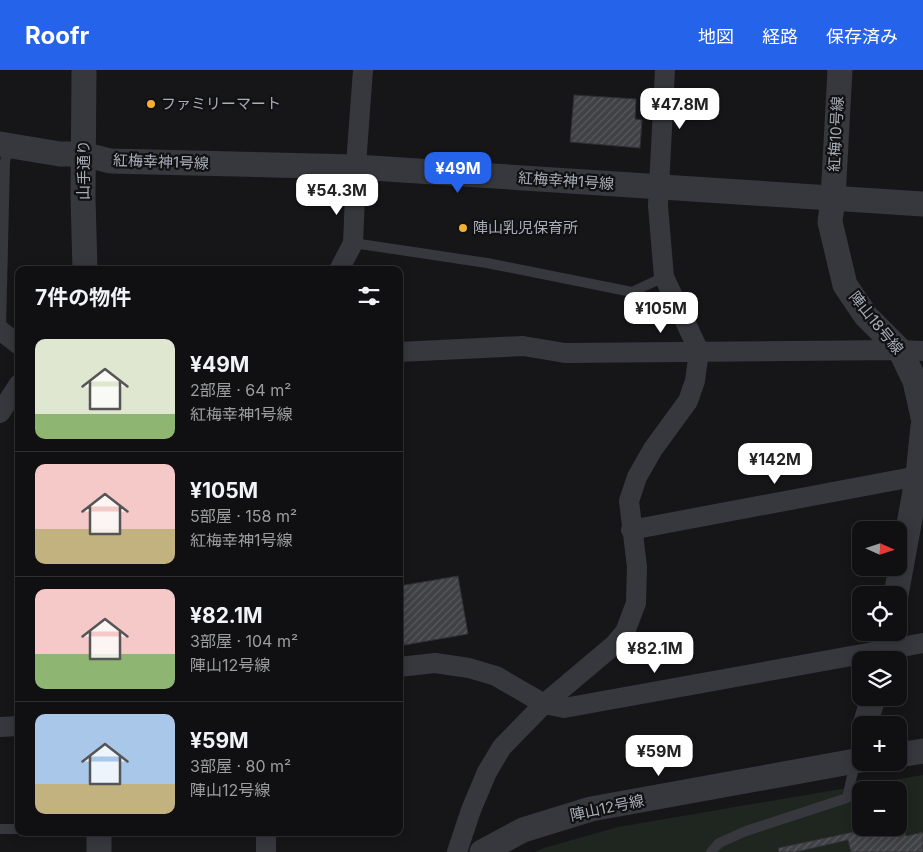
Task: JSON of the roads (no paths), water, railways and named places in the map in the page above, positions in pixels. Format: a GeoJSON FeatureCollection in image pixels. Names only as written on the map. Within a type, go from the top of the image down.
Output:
{"type":"FeatureCollection","features":[{"type":"Feature","properties":{"kind":"street","name":"山手通り"},"geometry":{"type":"LineString","coordinates":[[84,70],[85,266]]}},
{"type":"Feature","properties":{"kind":"street"},"geometry":{"type":"LineString","coordinates":[[341,266],[353,243],[363,70]]}},
{"type":"Feature","properties":{"kind":"street"},"geometry":{"type":"LineString","coordinates":[[457,852],[471,810],[487,772],[502,747],[544,704],[614,645],[625,632],[636,603],[636,567],[629,501],[637,477],[652,449],[688,401],[695,381],[699,351],[664,277],[658,206],[666,70]]}},
{"type":"Feature","properties":{"kind":"street","name":"紅梅10号線"},"geometry":{"type":"LineString","coordinates":[[833,198],[840,70]]}},
{"type":"Feature","properties":{"kind":"street","name":"紅梅幸神1号線"},"geometry":{"type":"LineString","coordinates":[[4,145],[60,154],[83,154],[110,161],[356,167],[923,204]]}},
{"type":"Feature","properties":{"kind":"street","name":"陣山18号線"},"geometry":{"type":"LineString","coordinates":[[833,198],[830,222],[845,285],[866,316],[911,350],[915,381],[923,417]]}},
{"type":"Feature","properties":{"kind":"street"},"geometry":{"type":"LineString","coordinates":[[0,330],[15,342]]}},
{"type":"Feature","properties":{"kind":"street"},"geometry":{"type":"LineString","coordinates":[[403,352],[523,346],[565,353],[911,350]]}},
{"type":"Feature","properties":{"kind":"street"},"geometry":{"type":"LineString","coordinates":[[0,413],[15,390]]}},
{"type":"Feature","properties":{"kind":"street"},"geometry":{"type":"LineString","coordinates":[[898,586],[920,475],[923,426]]}},
{"type":"Feature","properties":{"kind":"street"},"geometry":{"type":"LineString","coordinates":[[631,530],[920,475]]}},
{"type":"Feature","properties":{"kind":"street"},"geometry":{"type":"LineString","coordinates":[[403,667],[435,663],[469,668],[496,676],[544,704],[564,708],[886,647],[923,643]]}},
{"type":"Feature","properties":{"kind":"street"},"geometry":{"type":"LineString","coordinates":[[0,726],[15,726]]}},
{"type":"Feature","properties":{"kind":"street"},"geometry":{"type":"LineString","coordinates":[[907,754],[923,751]]}},
{"type":"Feature","properties":{"kind":"street","name":"陣山12号線"},"geometry":{"type":"LineString","coordinates":[[482,852],[523,830],[591,809],[852,755]]}},
{"type":"Feature","properties":{"kind":"street"},"geometry":{"type":"LineString","coordinates":[[99,836],[99,852]]}},
{"type":"Feature","properties":{"kind":"street"},"geometry":{"type":"LineString","coordinates":[[266,836],[266,852]]}},
{"type":"Feature","properties":{"kind":"lane"},"geometry":{"type":"LineString","coordinates":[[0,330],[4,145]]}},
{"type":"Feature","properties":{"kind":"lane"},"geometry":{"type":"LineString","coordinates":[[353,243],[486,263],[632,292],[664,277]]}},
{"type":"Feature","properties":{"kind":"lane"},"geometry":{"type":"LineString","coordinates":[[711,852],[718,843],[746,830],[847,798],[854,771]]}},
{"type":"Feature","properties":{"kind":"lane"},"geometry":{"type":"LineString","coordinates":[[0,829],[15,828]]}},
{"type":"Feature","properties":{"kind":"place","name":"ファミリーマート"},"geometry":{"type":"Point","coordinates":[151,104]}},
{"type":"Feature","properties":{"kind":"place","name":"陣山乳児保育所"},"geometry":{"type":"Point","coordinates":[463,228]}}]}
